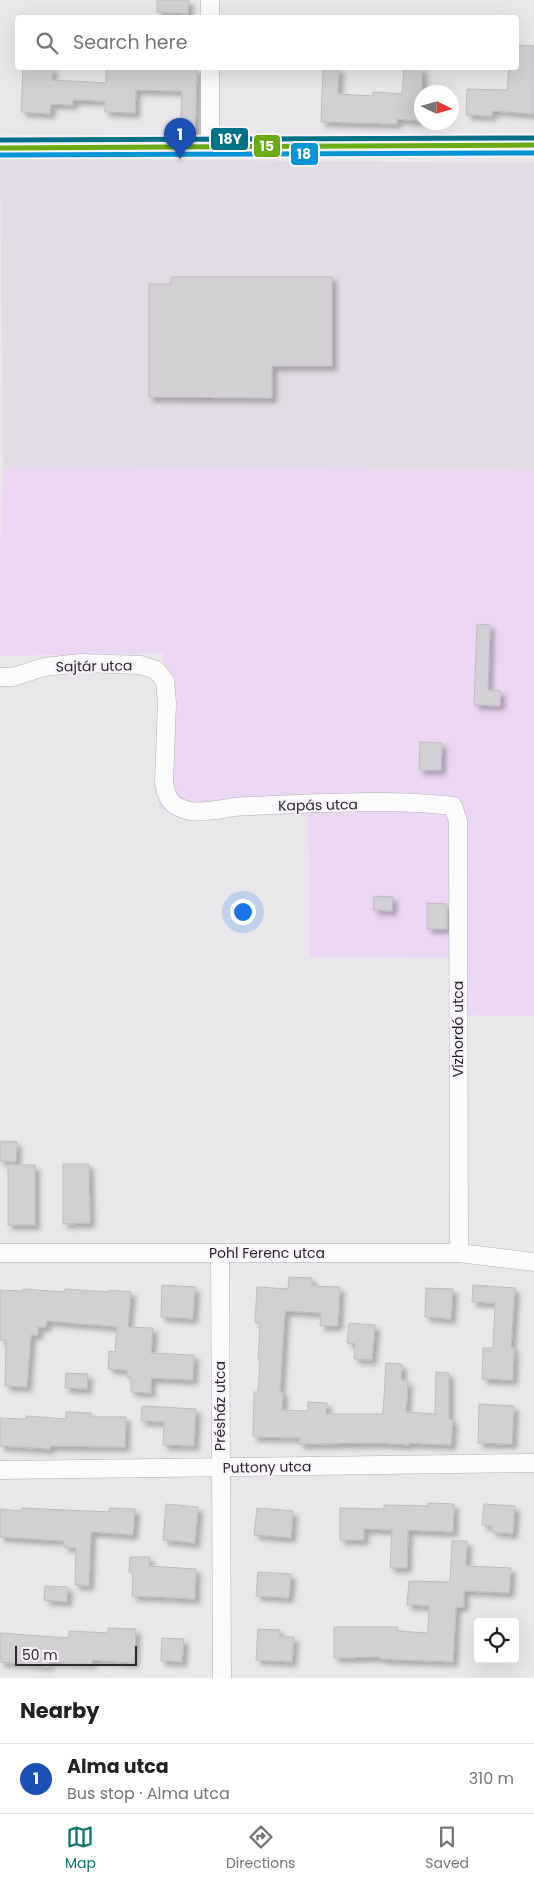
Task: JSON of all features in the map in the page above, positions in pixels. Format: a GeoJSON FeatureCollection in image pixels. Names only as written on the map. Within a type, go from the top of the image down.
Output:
{"type":"FeatureCollection","features":[{"type":"Feature","properties":{"kind":"street"},"geometry":{"type":"LineString","coordinates":[[210,0],[210,15]]}},
{"type":"Feature","properties":{"kind":"street"},"geometry":{"type":"LineString","coordinates":[[210,70],[210,147]]}},
{"type":"Feature","properties":{"kind":"street"},"geometry":{"type":"LineString","coordinates":[[0,148],[534,145]]}},
{"type":"Feature","properties":{"kind":"street","name":"Sajtár utca"},"geometry":{"type":"LineString","coordinates":[[0,677],[13,677],[44,667],[82,663],[141,665],[156,670],[165,681],[167,703],[164,783],[166,796],[174,805],[184,808]]}},
{"type":"Feature","properties":{"kind":"street","name":"Kapás utca"},"geometry":{"type":"LineString","coordinates":[[184,808],[191,811],[238,806],[425,803],[453,806]]}},
{"type":"Feature","properties":{"kind":"street","name":"Vízhordó utca"},"geometry":{"type":"LineString","coordinates":[[453,806],[458,821],[459,1252]]}},
{"type":"Feature","properties":{"kind":"street","name":"Pohl Ferenc utca"},"geometry":{"type":"LineString","coordinates":[[0,1253],[459,1252],[534,1262]]}},
{"type":"Feature","properties":{"kind":"street","name":"Présház utca"},"geometry":{"type":"LineString","coordinates":[[220,1253],[222,1678]]}},
{"type":"Feature","properties":{"kind":"street","name":"Puttony utca"},"geometry":{"type":"LineString","coordinates":[[0,1470],[534,1463]]}},
{"type":"Feature","properties":{"kind":"shaded area"},"geometry":{"type":"Polygon","coordinates":[[[0,158],[534,163],[534,470],[3,467],[0,158]]]}},
{"type":"Feature","properties":{"kind":"shaded area"},"geometry":{"type":"Polygon","coordinates":[[[3,467],[534,470],[534,1016],[450,1015],[454,958],[310,957],[308,806],[159,810],[163,653],[0,656],[0,553],[3,467]]]}},
{"type":"Feature","properties":{"kind":"building"},"geometry":{"type":"Polygon","coordinates":[[[157,0],[189,0],[188,14],[157,12],[157,0]]]}},
{"type":"Feature","properties":{"kind":"building"},"geometry":{"type":"Polygon","coordinates":[[[519,45],[534,46],[534,114],[492,111],[492,116],[466,115],[467,89],[507,90],[509,70],[519,70],[519,45]]]}},
{"type":"Feature","properties":{"kind":"building"},"geometry":{"type":"Polygon","coordinates":[[[23,70],[53,70],[52,80],[106,83],[106,70],[197,70],[195,135],[180,135],[182,91],[136,90],[135,113],[105,112],[105,101],[73,100],[73,105],[51,104],[50,114],[21,112],[23,70]]]}},
{"type":"Feature","properties":{"kind":"building"},"geometry":{"type":"Polygon","coordinates":[[[323,70],[339,70],[338,94],[373,96],[373,92],[402,94],[404,70],[422,70],[422,85],[414,85],[414,120],[397,119],[397,124],[321,122],[323,70]]]}},
{"type":"Feature","properties":{"kind":"building"},"geometry":{"type":"Polygon","coordinates":[[[171,277],[332,277],[332,366],[272,366],[272,398],[149,397],[149,284],[171,284],[171,277]]]}},
{"type":"Feature","properties":{"kind":"building"},"geometry":{"type":"Polygon","coordinates":[[[477,624],[490,625],[488,690],[501,691],[500,706],[474,705],[477,624]]]}},
{"type":"Feature","properties":{"kind":"building"},"geometry":{"type":"Polygon","coordinates":[[[420,742],[442,743],[441,770],[419,770],[420,742]]]}},
{"type":"Feature","properties":{"kind":"building"},"geometry":{"type":"Polygon","coordinates":[[[374,896],[393,897],[392,911],[373,910],[374,896]]]}},
{"type":"Feature","properties":{"kind":"building"},"geometry":{"type":"Polygon","coordinates":[[[427,903],[447,904],[447,929],[427,929],[427,903]]]}},
{"type":"Feature","properties":{"kind":"building"},"geometry":{"type":"Polygon","coordinates":[[[0,1141],[17,1142],[16,1162],[0,1161],[0,1141]]]}},
{"type":"Feature","properties":{"kind":"building"},"geometry":{"type":"Polygon","coordinates":[[[63,1164],[89,1164],[90,1223],[63,1224],[63,1164]]]}},
{"type":"Feature","properties":{"kind":"building"},"geometry":{"type":"Polygon","coordinates":[[[8,1165],[35,1165],[35,1225],[8,1225],[8,1165]]]}},
{"type":"Feature","properties":{"kind":"building"},"geometry":{"type":"Polygon","coordinates":[[[289,1277],[312,1278],[312,1286],[340,1287],[338,1326],[320,1326],[321,1313],[285,1311],[280,1392],[283,1392],[282,1410],[308,1411],[308,1402],[327,1403],[326,1414],[383,1414],[386,1363],[402,1364],[401,1380],[408,1381],[406,1412],[435,1414],[436,1372],[449,1373],[449,1419],[453,1420],[451,1445],[409,1443],[409,1445],[381,1443],[299,1444],[300,1438],[253,1437],[254,1392],[258,1392],[260,1360],[258,1360],[260,1323],[255,1322],[257,1287],[288,1289],[289,1277]]]}},
{"type":"Feature","properties":{"kind":"building"},"geometry":{"type":"Polygon","coordinates":[[[162,1285],[195,1287],[193,1319],[161,1317],[162,1285]]]}},
{"type":"Feature","properties":{"kind":"building"},"geometry":{"type":"Polygon","coordinates":[[[473,1285],[515,1288],[511,1348],[514,1348],[513,1380],[482,1379],[483,1348],[493,1348],[495,1303],[472,1302],[473,1285]]]}},
{"type":"Feature","properties":{"kind":"building"},"geometry":{"type":"Polygon","coordinates":[[[426,1288],[453,1289],[451,1319],[425,1317],[426,1288]]]}},
{"type":"Feature","properties":{"kind":"building"},"geometry":{"type":"Polygon","coordinates":[[[23,1289],[65,1292],[65,1289],[131,1292],[128,1327],[153,1328],[151,1353],[194,1355],[193,1380],[151,1378],[151,1393],[131,1392],[131,1377],[127,1377],[127,1370],[108,1369],[109,1351],[115,1352],[117,1327],[47,1321],[46,1327],[38,1327],[38,1335],[31,1335],[27,1387],[5,1386],[6,1340],[0,1340],[0,1290],[23,1291],[23,1289]]]}},
{"type":"Feature","properties":{"kind":"building"},"geometry":{"type":"Polygon","coordinates":[[[349,1323],[375,1325],[372,1360],[354,1359],[355,1344],[347,1343],[349,1323]]]}},
{"type":"Feature","properties":{"kind":"building"},"geometry":{"type":"Polygon","coordinates":[[[66,1373],[88,1374],[87,1389],[65,1388],[66,1373]]]}},
{"type":"Feature","properties":{"kind":"building"},"geometry":{"type":"Polygon","coordinates":[[[479,1404],[514,1406],[512,1444],[478,1443],[479,1404]]]}},
{"type":"Feature","properties":{"kind":"building"},"geometry":{"type":"Polygon","coordinates":[[[142,1406],[196,1409],[194,1446],[163,1445],[164,1422],[141,1421],[142,1406]]]}},
{"type":"Feature","properties":{"kind":"building"},"geometry":{"type":"Polygon","coordinates":[[[66,1412],[91,1413],[91,1417],[126,1417],[125,1447],[50,1446],[50,1449],[0,1446],[0,1418],[26,1419],[26,1416],[66,1419],[66,1412]]]}},
{"type":"Feature","properties":{"kind":"building"},"geometry":{"type":"Polygon","coordinates":[[[428,1503],[454,1504],[453,1532],[408,1530],[407,1568],[390,1568],[392,1530],[364,1529],[364,1540],[340,1540],[340,1508],[384,1509],[384,1505],[428,1506],[428,1503]]]}},
{"type":"Feature","properties":{"kind":"building"},"geometry":{"type":"Polygon","coordinates":[[[166,1504],[198,1507],[195,1543],[163,1540],[166,1504]]]}},
{"type":"Feature","properties":{"kind":"building"},"geometry":{"type":"Polygon","coordinates":[[[484,1504],[515,1506],[513,1534],[492,1532],[492,1526],[482,1525],[484,1504]]]}},
{"type":"Feature","properties":{"kind":"building"},"geometry":{"type":"Polygon","coordinates":[[[22,1508],[109,1512],[110,1508],[135,1509],[133,1535],[91,1532],[89,1586],[75,1585],[76,1548],[64,1547],[64,1541],[0,1537],[0,1509],[22,1511],[22,1508]]]}},
{"type":"Feature","properties":{"kind":"building"},"geometry":{"type":"Polygon","coordinates":[[[257,1508],[293,1511],[291,1538],[254,1535],[257,1508]]]}},
{"type":"Feature","properties":{"kind":"building"},"geometry":{"type":"Polygon","coordinates":[[[452,1541],[467,1541],[466,1566],[511,1568],[509,1593],[464,1591],[464,1607],[456,1607],[453,1662],[380,1659],[380,1657],[334,1658],[334,1627],[397,1627],[397,1631],[428,1633],[429,1606],[407,1605],[409,1581],[450,1582],[452,1541]]]}},
{"type":"Feature","properties":{"kind":"building"},"geometry":{"type":"Polygon","coordinates":[[[130,1557],[150,1557],[149,1566],[196,1569],[195,1599],[132,1596],[133,1573],[129,1572],[130,1557]]]}},
{"type":"Feature","properties":{"kind":"building"},"geometry":{"type":"Polygon","coordinates":[[[258,1572],[291,1574],[289,1598],[256,1596],[258,1572]]]}},
{"type":"Feature","properties":{"kind":"building"},"geometry":{"type":"Polygon","coordinates":[[[45,1586],[68,1587],[67,1602],[44,1600],[45,1586]]]}},
{"type":"Feature","properties":{"kind":"building"},"geometry":{"type":"Polygon","coordinates":[[[108,1628],[136,1629],[134,1663],[92,1660],[92,1664],[49,1662],[49,1666],[0,1662],[0,1633],[68,1638],[69,1631],[108,1633],[108,1628]]]}},
{"type":"Feature","properties":{"kind":"building"},"geometry":{"type":"Polygon","coordinates":[[[258,1629],[280,1630],[280,1637],[294,1637],[292,1662],[256,1660],[258,1629]]]}},
{"type":"Feature","properties":{"kind":"building"},"geometry":{"type":"Polygon","coordinates":[[[162,1638],[184,1639],[182,1662],[161,1661],[162,1638]]]}},
{"type":"Feature","properties":{"kind":"transit line","name":"18Y"},"geometry":{"type":"LineString","coordinates":[[0,140],[534,138]]}},
{"type":"Feature","properties":{"kind":"transit line","name":"15"},"geometry":{"type":"LineString","coordinates":[[0,148],[534,145]]}},
{"type":"Feature","properties":{"kind":"transit line","name":"18"},"geometry":{"type":"LineString","coordinates":[[0,155],[534,153]]}},
{"type":"Feature","properties":{"kind":"place","name":"Alma utca"},"geometry":{"type":"Point","coordinates":[180,159]}}]}
